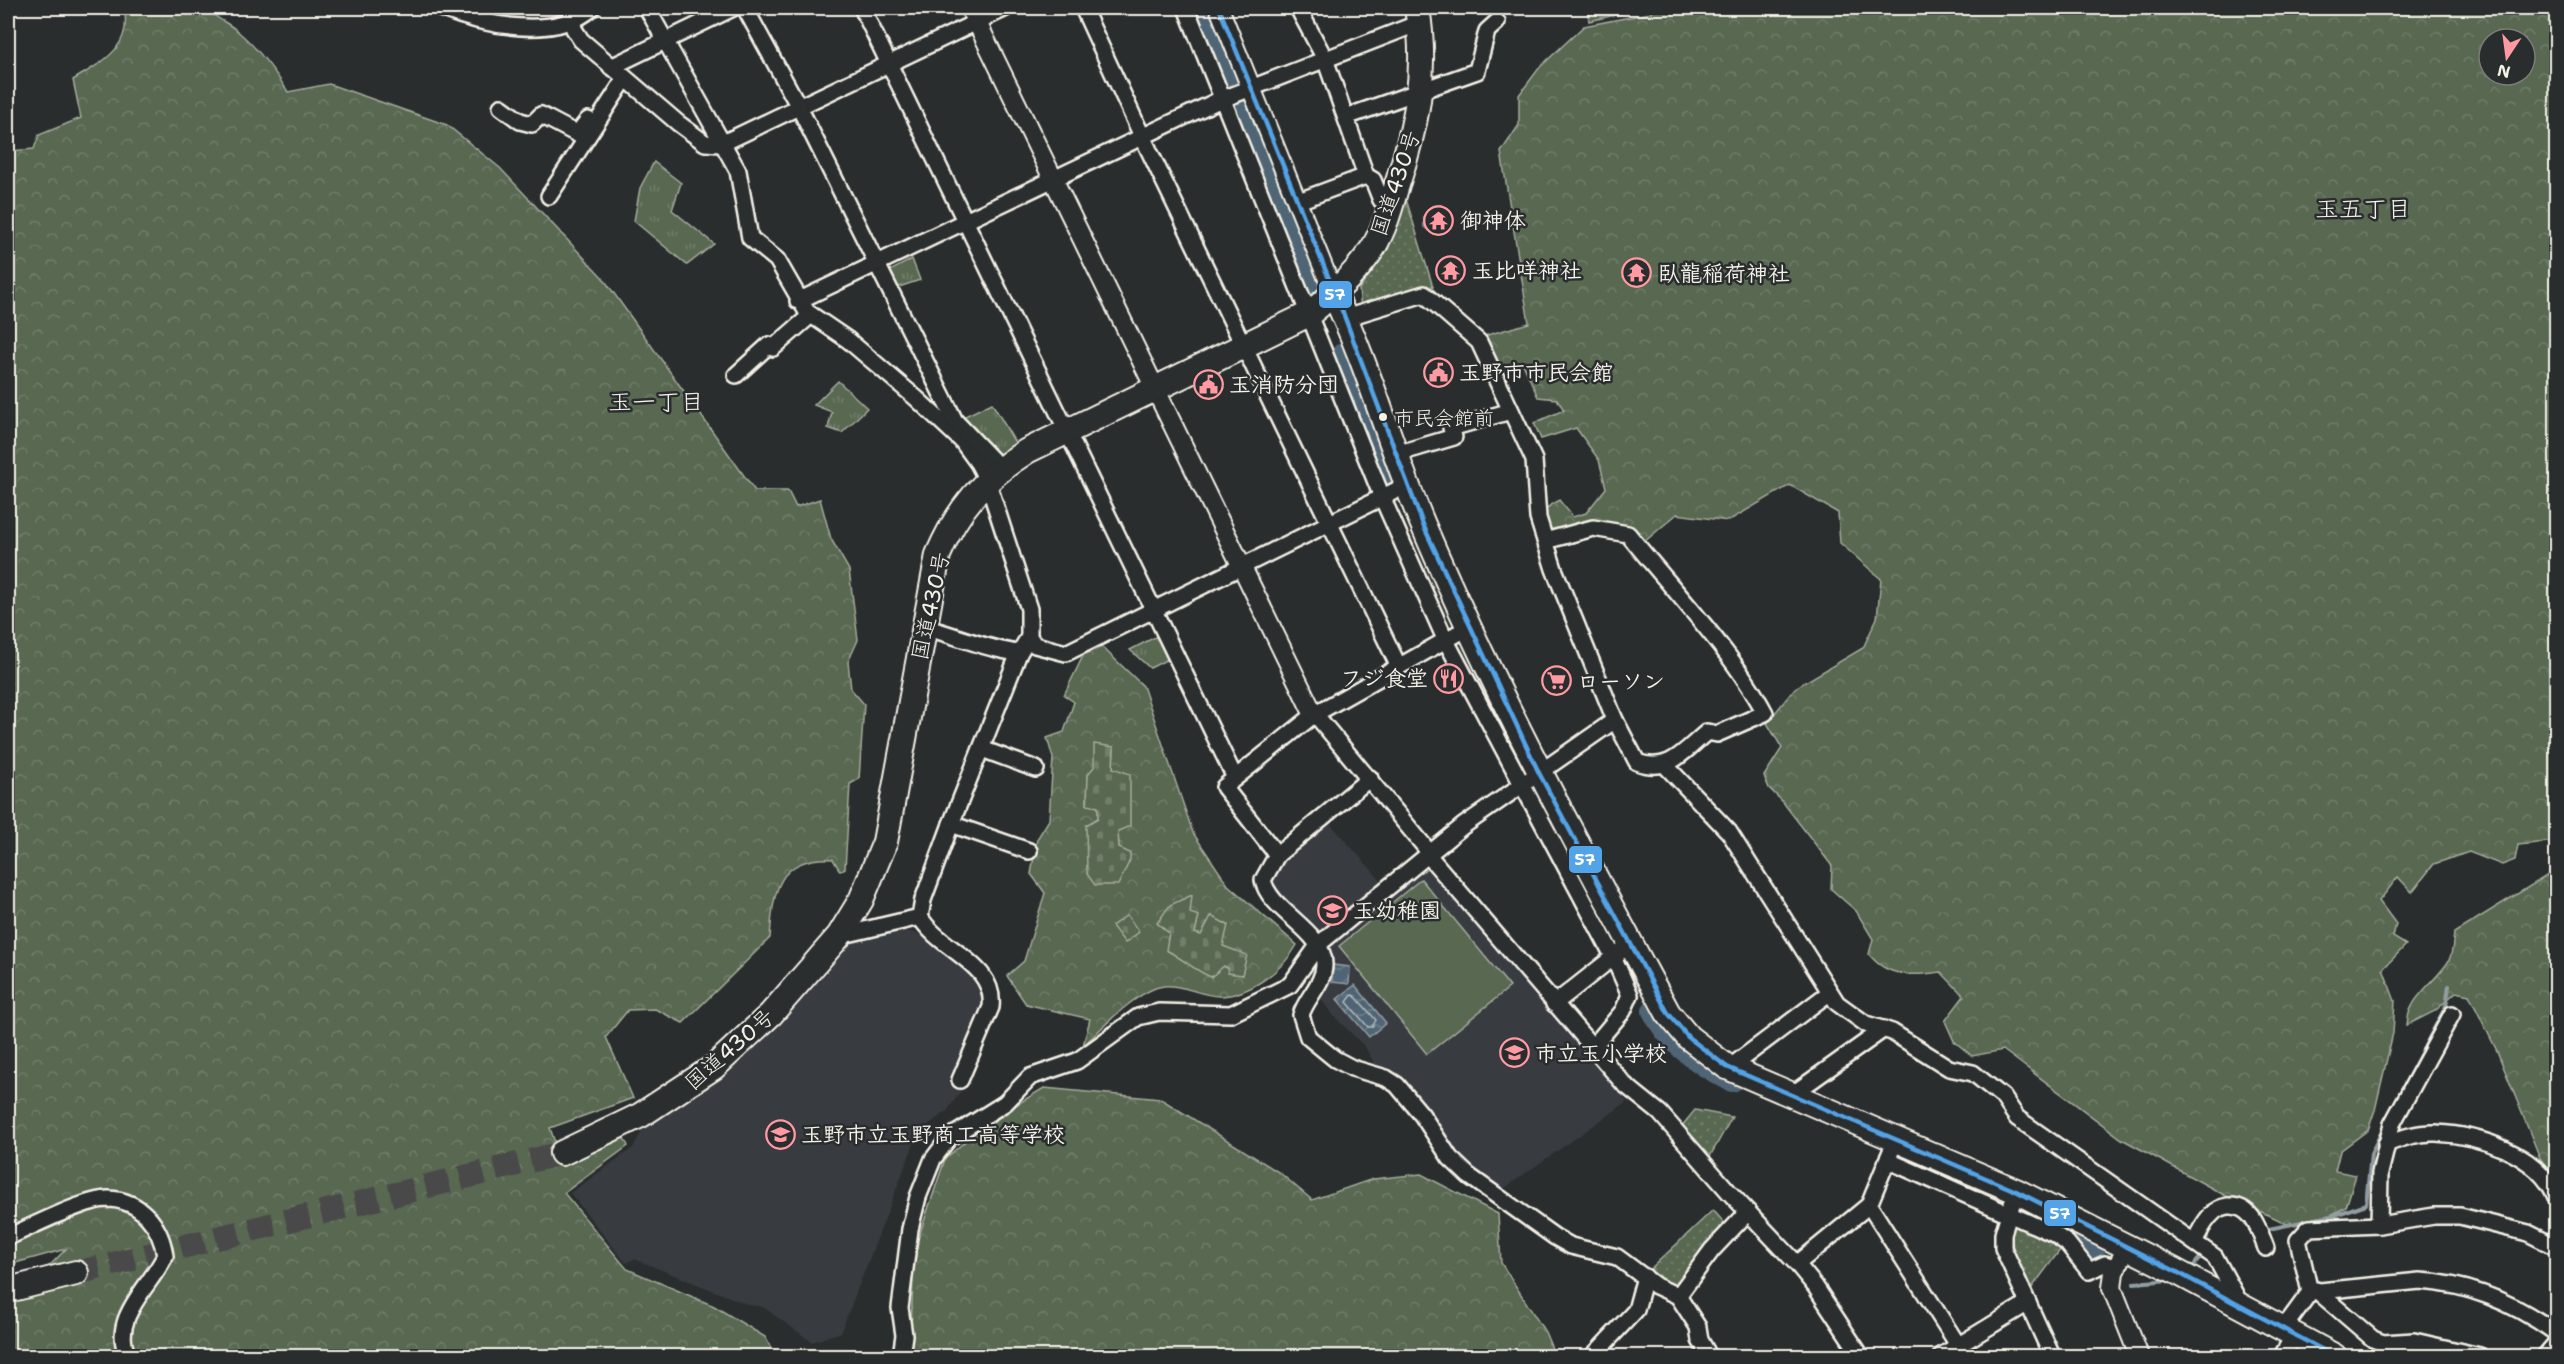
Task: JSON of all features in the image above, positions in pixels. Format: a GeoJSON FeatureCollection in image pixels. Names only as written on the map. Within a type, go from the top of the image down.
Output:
{"type":"FeatureCollection","features":[{"type":"Feature","properties":{"kind":"main road","name":"国道430号"},"geometry":{"type":"LineString","coordinates":[[562,1153],[641,1115],[714,1067],[771,1014],[839,936],[861,900],[885,842],[938,555],[944,540],[976,490],[994,474],[1068,431],[1309,314],[1334,294],[1372,249],[1391,204],[1413,135],[1420,93],[1418,15]]}},
{"type":"Feature","properties":{"kind":"main road"},"geometry":{"type":"LineString","coordinates":[[1334,294],[1396,454],[1395,491],[1457,633],[1530,779],[1622,950],[1688,1037],[1729,1068],[1790,1096],[1891,1151],[2012,1202],[2122,1258],[2241,1305],[2334,1356]]}},
{"type":"Feature","properties":{"kind":"main road"},"geometry":{"type":"LineString","coordinates":[[8,1290],[76,1273]]}},
{"type":"Feature","properties":{"kind":"street"},"geometry":{"type":"LineString","coordinates":[[440,8],[504,25],[533,28],[592,8]]}},
{"type":"Feature","properties":{"kind":"street"},"geometry":{"type":"LineString","coordinates":[[646,8],[738,171],[750,238],[777,261],[798,300],[811,315],[848,340],[962,441],[994,474]]}},
{"type":"Feature","properties":{"kind":"street"},"geometry":{"type":"LineString","coordinates":[[611,67],[733,8]]}},
{"type":"Feature","properties":{"kind":"street"},"geometry":{"type":"LineString","coordinates":[[745,8],[799,107],[955,420],[994,474],[1029,609],[1029,637],[1019,653],[923,900],[921,917],[929,932],[985,976],[993,995],[989,1015],[960,1080]]}},
{"type":"Feature","properties":{"kind":"street"},"geometry":{"type":"LineString","coordinates":[[862,8],[891,63],[1235,778]]}},
{"type":"Feature","properties":{"kind":"street"},"geometry":{"type":"LineString","coordinates":[[572,14],[574,29],[581,40],[611,67],[705,143],[721,144],[891,63],[973,15],[1006,8]]}},
{"type":"Feature","properties":{"kind":"street"},"geometry":{"type":"LineString","coordinates":[[1083,8],[1142,136],[1398,665]]}},
{"type":"Feature","properties":{"kind":"street"},"geometry":{"type":"LineString","coordinates":[[1029,637],[1035,645],[1066,653],[1395,491],[1309,314],[1186,8]]}},
{"type":"Feature","properties":{"kind":"street"},"geometry":{"type":"LineString","coordinates":[[1219,8],[1246,89],[1334,294]]}},
{"type":"Feature","properties":{"kind":"street"},"geometry":{"type":"LineString","coordinates":[[1298,8],[1325,59],[1366,176],[1373,180],[1380,200],[1391,204]]}},
{"type":"Feature","properties":{"kind":"street"},"geometry":{"type":"LineString","coordinates":[[973,15],[1054,177],[1311,709],[1592,1048],[1624,1084],[1660,1113],[1797,1264],[1815,1286],[1861,1356]]}},
{"type":"Feature","properties":{"kind":"street"},"geometry":{"type":"LineString","coordinates":[[798,300],[1224,98],[1325,59],[1418,15]]}},
{"type":"Feature","properties":{"kind":"street"},"geometry":{"type":"LineString","coordinates":[[1346,117],[1478,71],[1487,31],[1497,22]]}},
{"type":"Feature","properties":{"kind":"street"},"geometry":{"type":"LineString","coordinates":[[549,196],[595,121],[625,79]]}},
{"type":"Feature","properties":{"kind":"street"},"geometry":{"type":"LineString","coordinates":[[501,107],[520,121],[532,124],[541,115],[577,134],[590,118],[595,121]]}},
{"type":"Feature","properties":{"kind":"street"},"geometry":{"type":"LineString","coordinates":[[1296,202],[1366,176]]}},
{"type":"Feature","properties":{"kind":"street"},"geometry":{"type":"LineString","coordinates":[[1345,318],[1424,294],[1479,342],[1534,460],[1538,518],[1545,541],[1615,720],[1637,762],[1652,768],[1666,766],[1707,732],[1717,734],[1765,713],[1756,696],[1628,534],[1593,528],[1545,541]]}},
{"type":"Feature","properties":{"kind":"street"},"geometry":{"type":"LineString","coordinates":[[736,375],[769,345],[773,348],[811,315]]}},
{"type":"Feature","properties":{"kind":"street"},"geometry":{"type":"LineString","coordinates":[[1396,454],[1454,437],[1451,428],[1510,411]]}},
{"type":"Feature","properties":{"kind":"street"},"geometry":{"type":"LineString","coordinates":[[923,627],[955,635],[991,650],[1019,653]]}},
{"type":"Feature","properties":{"kind":"street"},"geometry":{"type":"LineString","coordinates":[[1277,855],[1224,787],[1315,714],[1457,633]]}},
{"type":"Feature","properties":{"kind":"street"},"geometry":{"type":"LineString","coordinates":[[901,1356],[903,1335],[900,1308],[910,1230],[918,1197],[933,1159],[941,1146],[1005,1103],[1030,1077],[1077,1061],[1138,1017],[1159,1012],[1231,1014],[1290,985],[1319,944],[1429,854],[1530,779],[1615,720]]}},
{"type":"Feature","properties":{"kind":"street"},"geometry":{"type":"LineString","coordinates":[[982,749],[1036,769]]}},
{"type":"Feature","properties":{"kind":"street"},"geometry":{"type":"LineString","coordinates":[[1666,766],[1729,831],[1837,1003],[1866,1024],[1884,1029],[1949,1068],[1973,1073],[2003,1097],[2017,1118],[2215,1257],[2241,1305]]}},
{"type":"Feature","properties":{"kind":"street"},"geometry":{"type":"LineString","coordinates":[[1370,778],[1277,855],[1263,880],[1264,884],[1319,944],[1324,965],[1315,990],[1300,1015],[1308,1036],[1335,1059],[1352,1068],[1386,1077],[1397,1085],[1422,1115],[1450,1158],[1469,1176],[1533,1223],[1571,1246],[1617,1257],[1644,1277],[1678,1296],[1698,1327],[1700,1340],[1709,1356]]}},
{"type":"Feature","properties":{"kind":"street"},"geometry":{"type":"LineString","coordinates":[[951,824],[1029,851]]}},
{"type":"Feature","properties":{"kind":"street"},"geometry":{"type":"LineString","coordinates":[[839,936],[921,917]]}},
{"type":"Feature","properties":{"kind":"street"},"geometry":{"type":"LineString","coordinates":[[1554,1004],[1622,950],[1629,995],[1623,1011],[1592,1048]]}},
{"type":"Feature","properties":{"kind":"street"},"geometry":{"type":"LineString","coordinates":[[1729,1068],[1829,993]]}},
{"type":"Feature","properties":{"kind":"street"},"geometry":{"type":"LineString","coordinates":[[2379,1225],[2380,1173],[2392,1124],[2452,1014]]}},
{"type":"Feature","properties":{"kind":"street"},"geometry":{"type":"LineString","coordinates":[[1790,1096],[1884,1029]]}},
{"type":"Feature","properties":{"kind":"street"},"geometry":{"type":"LineString","coordinates":[[2386,1144],[2410,1135],[2436,1133],[2484,1142],[2517,1154],[2541,1171],[2556,1197]]}},
{"type":"Feature","properties":{"kind":"street"},"geometry":{"type":"LineString","coordinates":[[1797,1264],[1869,1205],[1891,1151]]}},
{"type":"Feature","properties":{"kind":"street"},"geometry":{"type":"LineString","coordinates":[[8,1237],[89,1203],[106,1199],[136,1208],[151,1219],[163,1240],[165,1256],[123,1322],[122,1336],[128,1356]]}},
{"type":"Feature","properties":{"kind":"street"},"geometry":{"type":"LineString","coordinates":[[2052,1356],[2003,1248],[2003,1234],[2012,1202],[2067,1243],[2089,1271],[2122,1258]]}},
{"type":"Feature","properties":{"kind":"street"},"geometry":{"type":"LineString","coordinates":[[1869,1205],[1961,1351]]}},
{"type":"Feature","properties":{"kind":"street"},"geometry":{"type":"LineString","coordinates":[[2201,1247],[2212,1213],[2221,1207],[2234,1206],[2245,1209],[2266,1248]]}},
{"type":"Feature","properties":{"kind":"street"},"geometry":{"type":"LineString","coordinates":[[1678,1296],[1712,1250],[1748,1212]]}},
{"type":"Feature","properties":{"kind":"street"},"geometry":{"type":"LineString","coordinates":[[2480,1356],[2414,1341],[2383,1343],[2373,1339],[2313,1291],[2298,1240],[2308,1228],[2379,1225],[2434,1216],[2460,1216],[2528,1233],[2556,1247]]}},
{"type":"Feature","properties":{"kind":"street"},"geometry":{"type":"LineString","coordinates":[[2122,1258],[2113,1280],[2114,1296],[2139,1356]]}},
{"type":"Feature","properties":{"kind":"street"},"geometry":{"type":"LineString","coordinates":[[1593,1356],[1636,1310],[1644,1277]]}},
{"type":"Feature","properties":{"kind":"street"},"geometry":{"type":"LineString","coordinates":[[2313,1291],[2386,1286],[2420,1281],[2438,1282],[2501,1299],[2556,1333]]}},
{"type":"Feature","properties":{"kind":"street"},"geometry":{"type":"LineString","coordinates":[[2282,1356],[2289,1332],[2313,1291]]}},
{"type":"Feature","properties":{"kind":"street"},"geometry":{"type":"LineString","coordinates":[[1941,1356],[1961,1351],[2028,1304]]}},
{"type":"Feature","properties":{"kind":"street"},"geometry":{"type":"LineString","coordinates":[[2545,1356],[2556,1343]]}},
{"type":"Feature","properties":{"kind":"shaded area"},"geometry":{"type":"Polygon","coordinates":[[[1327,820],[1385,885],[1320,937],[1293,914],[1269,882],[1283,854],[1327,820]]]}},
{"type":"Feature","properties":{"kind":"shaded area"},"geometry":{"type":"Polygon","coordinates":[[[1422,865],[1429,867],[1627,1102],[1499,1192],[1452,1151],[1378,1070],[1365,1047],[1332,1014],[1321,999],[1323,950],[1422,865]]]}},
{"type":"Feature","properties":{"kind":"shaded area","name":"玉野市立玉野商工高等学校"},"geometry":{"type":"Polygon","coordinates":[[[897,927],[921,935],[952,955],[981,979],[985,998],[958,1071],[970,1078],[947,1111],[928,1125],[915,1141],[841,1332],[812,1342],[763,1307],[749,1305],[634,1259],[626,1263],[570,1193],[633,1148],[644,1127],[821,980],[852,941],[897,927]]]}},
{"type":"Feature","properties":{"kind":"green space"},"geometry":{"type":"Polygon","coordinates":[[[124,8],[210,8],[214,15],[235,29],[257,51],[288,92],[329,84],[447,125],[500,168],[603,278],[755,491],[788,491],[796,507],[820,499],[831,539],[849,570],[858,640],[848,662],[851,689],[864,704],[859,779],[850,784],[845,869],[840,871],[833,859],[814,860],[800,864],[789,871],[776,892],[770,938],[683,1023],[655,1009],[628,1010],[606,1037],[633,1098],[550,1128],[563,1166],[624,1138],[628,1146],[564,1193],[627,1269],[714,1306],[765,1337],[776,1356],[8,1356],[8,1308],[66,1249],[8,1265],[8,146],[10,151],[34,149],[39,135],[81,118],[73,80],[104,60],[119,44],[126,22],[124,8]]]}},
{"type":"Feature","properties":{"kind":"green space"},"geometry":{"type":"Polygon","coordinates":[[[1587,8],[1645,8],[1589,21],[1587,8]]]}},
{"type":"Feature","properties":{"kind":"green space"},"geometry":{"type":"Polygon","coordinates":[[[1652,8],[2556,8],[2556,841],[2518,845],[2515,860],[2502,865],[2469,852],[2434,864],[2412,892],[2398,877],[2379,901],[2396,924],[2393,937],[2406,945],[2383,969],[2395,1001],[2393,1033],[2375,1110],[2368,1130],[2340,1151],[2335,1171],[2356,1175],[2346,1207],[2329,1216],[2287,1224],[2226,1196],[2122,1139],[2003,1050],[1972,1056],[1954,1041],[1945,1021],[1964,996],[1941,972],[1902,974],[1884,968],[1869,954],[1873,939],[1856,911],[1831,889],[1832,866],[1782,801],[1769,788],[1764,776],[1782,748],[1767,723],[1795,688],[1863,648],[1877,618],[1881,579],[1840,543],[1838,513],[1790,485],[1728,521],[1677,514],[1644,542],[1631,527],[1607,524],[1552,535],[1545,521],[1545,509],[1559,500],[1573,517],[1586,513],[1606,488],[1599,460],[1576,428],[1541,439],[1534,423],[1564,410],[1557,399],[1538,397],[1523,364],[1497,367],[1486,345],[1487,335],[1529,323],[1501,152],[1519,125],[1519,95],[1540,67],[1584,26],[1651,13],[1652,8]]]}},
{"type":"Feature","properties":{"kind":"green space"},"geometry":{"type":"Polygon","coordinates":[[[654,162],[681,183],[672,210],[714,244],[687,265],[634,221],[640,188],[654,162]]]}},
{"type":"Feature","properties":{"kind":"green space"},"geometry":{"type":"Polygon","coordinates":[[[1406,199],[1433,287],[1361,309],[1359,289],[1388,249],[1406,199]]]}},
{"type":"Feature","properties":{"kind":"green space"},"geometry":{"type":"Polygon","coordinates":[[[912,259],[920,280],[896,288],[890,271],[912,259]]]}},
{"type":"Feature","properties":{"kind":"green space"},"geometry":{"type":"Polygon","coordinates":[[[838,381],[867,408],[842,433],[828,428],[832,412],[814,405],[838,381]]]}},
{"type":"Feature","properties":{"kind":"green space"},"geometry":{"type":"Polygon","coordinates":[[[992,403],[1017,446],[994,456],[963,417],[992,403]]]}},
{"type":"Feature","properties":{"kind":"green space"},"geometry":{"type":"Polygon","coordinates":[[[1161,634],[1172,657],[1150,668],[1130,650],[1161,634]]]}},
{"type":"Feature","properties":{"kind":"green space"},"geometry":{"type":"Polygon","coordinates":[[[1102,647],[1143,686],[1193,833],[1228,885],[1297,945],[1274,972],[1242,992],[1219,996],[1164,986],[1143,994],[1120,1011],[1083,1046],[1090,1019],[1026,1004],[1007,976],[1024,961],[1045,893],[1031,874],[1037,839],[1049,820],[1053,758],[1047,738],[1064,732],[1074,702],[1064,695],[1084,654],[1102,647]],[[1114,747],[1088,775],[1087,805],[1098,806],[1098,818],[1119,848],[1113,768],[1114,747]],[[1212,916],[1201,935],[1157,923],[1169,933],[1167,950],[1193,964],[1223,966],[1242,975],[1223,947],[1212,916]]]}},
{"type":"Feature","properties":{"kind":"green space"},"geometry":{"type":"Polygon","coordinates":[[[1094,744],[1114,747],[1113,768],[1130,774],[1130,826],[1118,831],[1119,848],[1130,853],[1130,860],[1118,885],[1095,885],[1087,874],[1086,825],[1098,818],[1098,807],[1087,805],[1088,774],[1094,767],[1094,744]]]}},
{"type":"Feature","properties":{"kind":"green space"},"geometry":{"type":"Polygon","coordinates":[[[2556,870],[2556,1180],[2540,1158],[2497,1051],[2469,995],[2456,992],[2435,1011],[2407,1025],[2412,1006],[2450,959],[2454,933],[2556,870]]]}},
{"type":"Feature","properties":{"kind":"green space"},"geometry":{"type":"Polygon","coordinates":[[[1421,879],[1510,987],[1427,1054],[1339,946],[1421,879]]]}},
{"type":"Feature","properties":{"kind":"green space"},"geometry":{"type":"Polygon","coordinates":[[[1192,895],[1190,913],[1199,916],[1195,933],[1201,935],[1211,916],[1228,925],[1223,946],[1247,955],[1242,975],[1228,973],[1228,968],[1224,966],[1211,977],[1166,950],[1169,933],[1157,923],[1170,905],[1192,895]]]}},
{"type":"Feature","properties":{"kind":"green space"},"geometry":{"type":"Polygon","coordinates":[[[1127,915],[1139,932],[1125,943],[1112,926],[1127,915]]]}},
{"type":"Feature","properties":{"kind":"green space"},"geometry":{"type":"Polygon","coordinates":[[[1044,1088],[1161,1099],[1280,1173],[1312,1200],[1373,1179],[1421,1174],[1498,1214],[1501,1263],[1545,1332],[1555,1356],[910,1356],[914,1251],[945,1159],[986,1123],[1044,1088]]]}},
{"type":"Feature","properties":{"kind":"green space"},"geometry":{"type":"Polygon","coordinates":[[[1695,1110],[1732,1117],[1708,1160],[1681,1127],[1695,1110]]]}},
{"type":"Feature","properties":{"kind":"green space"},"geometry":{"type":"Polygon","coordinates":[[[1713,1210],[1728,1227],[1679,1289],[1647,1272],[1713,1210]]]}},
{"type":"Feature","properties":{"kind":"green space"},"geometry":{"type":"Polygon","coordinates":[[[2011,1217],[2063,1246],[2028,1293],[2007,1244],[2011,1217]]]}},
{"type":"Feature","properties":{"kind":"water"},"geometry":{"type":"Polygon","coordinates":[[[1441,205],[1451,214],[1452,222],[1443,231],[1436,232],[1424,227],[1424,216],[1432,206],[1441,205]],[[1439,208],[1429,221],[1437,228],[1447,223],[1448,217],[1439,208]]]}},
{"type":"Feature","properties":{"kind":"water"},"geometry":{"type":"Polygon","coordinates":[[[1333,965],[1350,967],[1349,984],[1332,982],[1333,965]]]}},
{"type":"Feature","properties":{"kind":"water"},"geometry":{"type":"Polygon","coordinates":[[[1355,985],[1386,1023],[1369,1037],[1337,999],[1355,985]]]}},
{"type":"Feature","properties":{"kind":"waterway"},"geometry":{"type":"LineString","coordinates":[[1205,8],[1313,286]]}},
{"type":"Feature","properties":{"kind":"waterway"},"geometry":{"type":"LineString","coordinates":[[1344,354],[1395,484]]}},
{"type":"Feature","properties":{"kind":"waterway"},"geometry":{"type":"LineString","coordinates":[[984,497],[1021,610]]}},
{"type":"Feature","properties":{"kind":"waterway"},"geometry":{"type":"LineString","coordinates":[[2398,1097],[2446,1006],[2449,986]]}},
{"type":"Feature","properties":{"kind":"waterway"},"geometry":{"type":"LineString","coordinates":[[1654,1011],[1669,1033],[1687,1052],[1732,1080]]}},
{"type":"Feature","properties":{"kind":"waterway"},"geometry":{"type":"LineString","coordinates":[[2264,1230],[2335,1215],[2366,1204],[2371,1154],[2386,1122]]}},
{"type":"Feature","properties":{"kind":"waterway"},"geometry":{"type":"LineString","coordinates":[[2047,1218],[2069,1229],[2094,1258]]}},
{"type":"Feature","properties":{"kind":"waterway"},"geometry":{"type":"LineString","coordinates":[[2205,1247],[2208,1231]]}},
{"type":"Feature","properties":{"kind":"waterway"},"geometry":{"type":"LineString","coordinates":[[2191,1269],[2203,1254]]}},
{"type":"Feature","properties":{"kind":"waterway"},"geometry":{"type":"LineString","coordinates":[[2134,1283],[2171,1280]]}},
{"type":"Feature","properties":{"kind":"tunnel"},"geometry":{"type":"LineString","coordinates":[[76,1273],[562,1153]]}},
{"type":"Feature","properties":{"kind":"transit line","name":"57"},"geometry":{"type":"LineString","coordinates":[[1219,8],[1345,318],[1424,527],[1539,773],[1668,1013],[1688,1037],[1727,1067],[2016,1191],[2175,1271],[2334,1356]]}},
{"type":"Feature","properties":{"kind":"place","name":"御神体"},"geometry":{"type":"Point","coordinates":[1439,220]}},
{"type":"Feature","properties":{"kind":"place","name":"玉比咩神社"},"geometry":{"type":"Point","coordinates":[1451,270]}},
{"type":"Feature","properties":{"kind":"place","name":"臥龍稲荷神社"},"geometry":{"type":"Point","coordinates":[1637,273]}},
{"type":"Feature","properties":{"kind":"place","name":"玉野市市民会館"},"geometry":{"type":"Point","coordinates":[1438,372]}},
{"type":"Feature","properties":{"kind":"place","name":"玉消防分団"},"geometry":{"type":"Point","coordinates":[1208,384]}},
{"type":"Feature","properties":{"kind":"place","name":"市民会館前"},"geometry":{"type":"Point","coordinates":[1383,417]}},
{"type":"Feature","properties":{"kind":"place","name":"フジ食堂"},"geometry":{"type":"Point","coordinates":[1449,678]}},
{"type":"Feature","properties":{"kind":"place","name":"ローソン"},"geometry":{"type":"Point","coordinates":[1556,681]}},
{"type":"Feature","properties":{"kind":"place","name":"玉幼稚園"},"geometry":{"type":"Point","coordinates":[1332,910]}},
{"type":"Feature","properties":{"kind":"place","name":"市立玉小学校"},"geometry":{"type":"Point","coordinates":[1514,1053]}},
{"type":"Feature","properties":{"kind":"place","name":"玉野市立玉野商工高等学校"},"geometry":{"type":"Point","coordinates":[780,1134]}},
{"type":"Feature","properties":{"kind":"district","name":"玉五丁目"},"geometry":{"type":"Point","coordinates":[2363,209]}},
{"type":"Feature","properties":{"kind":"district","name":"玉一丁目"},"geometry":{"type":"Point","coordinates":[656,402]}}]}
